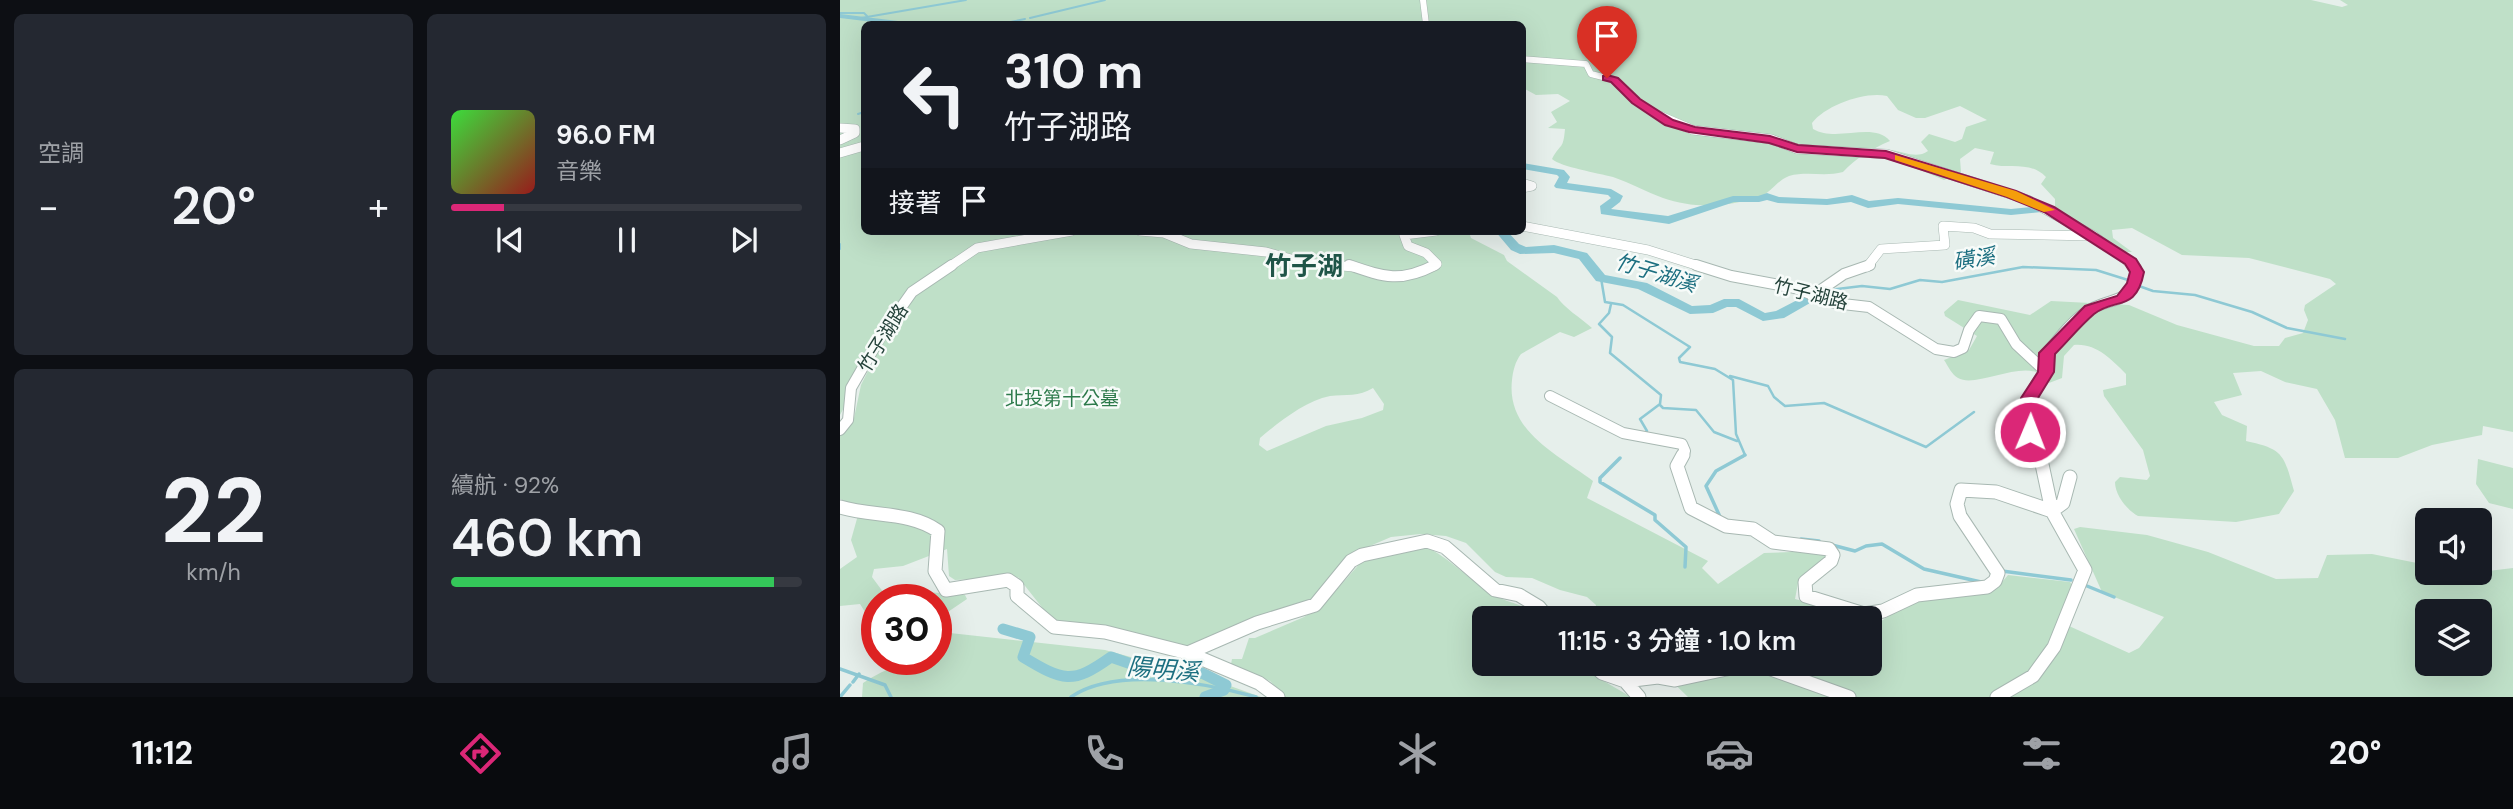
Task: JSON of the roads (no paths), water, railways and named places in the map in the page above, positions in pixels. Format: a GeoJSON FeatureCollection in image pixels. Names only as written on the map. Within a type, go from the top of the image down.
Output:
{"type":"FeatureCollection","features":[{"type":"Feature","properties":{"kind":"street"},"geometry":{"type":"LineString","coordinates":[[1423,0],[1426,21]]}},
{"type":"Feature","properties":{"kind":"street"},"geometry":{"type":"LineString","coordinates":[[1526,59],[1586,64],[1591,74],[1615,80],[1636,101],[1669,122],[1693,130],[1770,139],[1797,149],[1867,151],[1899,158],[2028,200],[2094,236],[2131,262],[2137,272],[2134,283],[2119,302],[2090,309],[2047,353],[2046,372],[2030,398],[2030,432],[2045,466],[2052,511],[2061,532],[2085,570],[2054,647],[2033,676],[1997,697]]}},
{"type":"Feature","properties":{"kind":"street"},"geometry":{"type":"LineString","coordinates":[[840,128],[855,129],[855,133],[840,140]]}},
{"type":"Feature","properties":{"kind":"street"},"geometry":{"type":"LineString","coordinates":[[840,153],[861,147]]}},
{"type":"Feature","properties":{"kind":"street"},"geometry":{"type":"LineString","coordinates":[[1812,296],[1844,274],[1861,270],[1873,263],[1881,249],[1945,245],[1942,226],[1974,228],[1998,234],[2094,236]]}},
{"type":"Feature","properties":{"kind":"street","name":"竹子湖路"},"geometry":{"type":"LineString","coordinates":[[1526,227],[1648,250],[1731,276],[1795,288],[1812,296],[1869,307],[1927,345],[1954,352],[1963,348],[1969,330],[1979,316],[1995,316],[2001,319],[2016,344],[2046,372]]}},
{"type":"Feature","properties":{"kind":"street","name":"竹子湖路"},"geometry":{"type":"LineString","coordinates":[[840,430],[848,420],[851,388],[912,292],[978,248],[1050,235]]}},
{"type":"Feature","properties":{"kind":"street"},"geometry":{"type":"LineString","coordinates":[[1169,235],[1191,244],[1266,252],[1305,263],[1348,265],[1387,278],[1415,275],[1437,264],[1426,253],[1408,246],[1404,235]]}},
{"type":"Feature","properties":{"kind":"street"},"geometry":{"type":"LineString","coordinates":[[1550,396],[1623,433],[1670,439],[1682,444],[1685,451],[1677,466],[1691,508],[1726,526],[1753,528],[1773,542],[1829,549],[1833,555],[1831,561],[1805,582],[1806,596],[1864,614],[1883,611],[1917,595],[1987,587],[1995,581],[1998,573],[1987,553],[1960,520],[1957,496],[1961,490],[1978,486],[1991,489],[2029,505],[2052,511]]}},
{"type":"Feature","properties":{"kind":"street"},"geometry":{"type":"LineString","coordinates":[[2052,511],[2063,503],[2070,477]]}},
{"type":"Feature","properties":{"kind":"street"},"geometry":{"type":"LineString","coordinates":[[840,507],[878,516],[906,515],[937,531],[934,573],[937,583],[946,590],[1008,580],[1017,586],[1017,596],[1054,627],[1105,632],[1188,653],[1259,682],[1278,697]]}},
{"type":"Feature","properties":{"kind":"street"},"geometry":{"type":"LineString","coordinates":[[1188,653],[1257,624],[1315,605],[1352,561],[1362,555],[1427,541],[1445,547],[1495,590],[1519,595],[1537,606]]}},
{"type":"Feature","properties":{"kind":"street"},"geometry":{"type":"LineString","coordinates":[[1611,676],[1625,681],[1658,677],[1675,680],[1736,667],[1768,668],[1849,697]]}},
{"type":"Feature","properties":{"kind":"street"},"geometry":{"type":"LineString","coordinates":[[1625,681],[1639,697]]}},
{"type":"Feature","properties":{"kind":"waterway"},"geometry":{"type":"LineString","coordinates":[[868,17],[966,0]]}},
{"type":"Feature","properties":{"kind":"waterway"},"geometry":{"type":"LineString","coordinates":[[1030,18],[1105,0]]}},
{"type":"Feature","properties":{"kind":"waterway"},"geometry":{"type":"LineString","coordinates":[[840,13],[864,13],[868,17]]}},
{"type":"Feature","properties":{"kind":"waterway","name":"竹子湖溪"},"geometry":{"type":"LineString","coordinates":[[840,16],[881,21]]}},
{"type":"Feature","properties":{"kind":"waterway","name":"竹子湖溪"},"geometry":{"type":"LineString","coordinates":[[861,18],[868,17]]}},
{"type":"Feature","properties":{"kind":"waterway"},"geometry":{"type":"LineString","coordinates":[[1015,21],[1025,19]]}},
{"type":"Feature","properties":{"kind":"waterway"},"geometry":{"type":"LineString","coordinates":[[1526,167],[1560,172],[1565,177],[1560,186],[1611,192],[1617,196],[1616,200],[1606,206],[1605,212],[1669,220],[1733,199],[1759,199],[1767,196],[1778,200],[1827,202],[1852,198],[1868,205],[1898,201],[2011,212],[2041,209]]}},
{"type":"Feature","properties":{"kind":"waterway","name":"竹子湖溪"},"geometry":{"type":"LineString","coordinates":[[1504,235],[1515,247],[1524,251],[1554,249],[1583,256],[1601,278],[1642,286],[1690,310],[1713,309],[1724,303],[1739,303],[1763,317],[1779,315],[1810,299]]}},
{"type":"Feature","properties":{"kind":"waterway","name":"陽明溪"},"geometry":{"type":"LineString","coordinates":[[840,244],[840,249]]}},
{"type":"Feature","properties":{"kind":"waterway","name":"磺溪"},"geometry":{"type":"LineString","coordinates":[[1829,290],[1862,286],[1890,289],[1920,280],[1942,282],[2023,267],[2096,270],[2128,280]]}},
{"type":"Feature","properties":{"kind":"waterway"},"geometry":{"type":"LineString","coordinates":[[1601,278],[1605,302],[1623,305],[1690,347],[1679,358],[1680,362],[1715,369],[1733,380],[1736,434],[1745,455]]}},
{"type":"Feature","properties":{"kind":"waterway","name":"磺溪"},"geometry":{"type":"LineString","coordinates":[[2139,286],[2153,291],[2195,295],[2252,312],[2287,328],[2345,339]]}},
{"type":"Feature","properties":{"kind":"waterway"},"geometry":{"type":"LineString","coordinates":[[1611,304],[1609,313],[1599,324],[1612,337],[1610,353],[1661,395],[1660,404],[1640,419],[1647,431]]}},
{"type":"Feature","properties":{"kind":"waterway"},"geometry":{"type":"LineString","coordinates":[[1730,376],[1768,386],[1774,397],[1785,406],[1824,403],[1926,447],[1974,412]]}},
{"type":"Feature","properties":{"kind":"waterway"},"geometry":{"type":"LineString","coordinates":[[1660,405],[1663,408],[1696,410],[1714,432],[1737,441]]}},
{"type":"Feature","properties":{"kind":"waterway"},"geometry":{"type":"LineString","coordinates":[[1721,519],[1706,486],[1716,471],[1745,455]]}},
{"type":"Feature","properties":{"kind":"waterway"},"geometry":{"type":"LineString","coordinates":[[1620,458],[1600,478],[1600,482],[1655,515],[1655,520],[1686,547],[1685,567]]}},
{"type":"Feature","properties":{"kind":"waterway"},"geometry":{"type":"LineString","coordinates":[[1801,539],[1819,541]]}},
{"type":"Feature","properties":{"kind":"waterway"},"geometry":{"type":"LineString","coordinates":[[1832,545],[1855,551],[1882,544],[1924,569],[1981,582]]}},
{"type":"Feature","properties":{"kind":"waterway"},"geometry":{"type":"LineString","coordinates":[[2002,571],[2071,580]]}},
{"type":"Feature","properties":{"kind":"waterway"},"geometry":{"type":"LineString","coordinates":[[2087,586],[2114,597]]}},
{"type":"Feature","properties":{"kind":"waterway"},"geometry":{"type":"LineString","coordinates":[[1003,629],[1030,637],[1023,657],[1058,675],[1077,676],[1111,657],[1163,675],[1202,673],[1226,685]]}},
{"type":"Feature","properties":{"kind":"waterway","name":"陽明溪"},"geometry":{"type":"LineString","coordinates":[[840,669],[858,675]]}},
{"type":"Feature","properties":{"kind":"waterway","name":"陽明溪"},"geometry":{"type":"LineString","coordinates":[[853,682],[858,675]]}},
{"type":"Feature","properties":{"kind":"waterway","name":"陽明溪"},"geometry":{"type":"LineString","coordinates":[[858,675],[885,685],[891,697]]}},
{"type":"Feature","properties":{"kind":"waterway","name":"陽明溪"},"geometry":{"type":"LineString","coordinates":[[1071,697],[1112,682],[1136,680],[1187,683],[1256,697]]}},
{"type":"Feature","properties":{"kind":"waterway"},"geometry":{"type":"LineString","coordinates":[[840,697],[850,685]]}},
{"type":"Feature","properties":{"kind":"waterway"},"geometry":{"type":"LineString","coordinates":[[1205,697],[1224,690]]}},
{"type":"Feature","properties":{"kind":"district","name":"竹子湖"},"geometry":{"type":"Point","coordinates":[1304,266]}},
{"type":"Feature","properties":{"kind":"park label","name":"北投第十公墓"},"geometry":{"type":"Point","coordinates":[1062,398]}}]}
